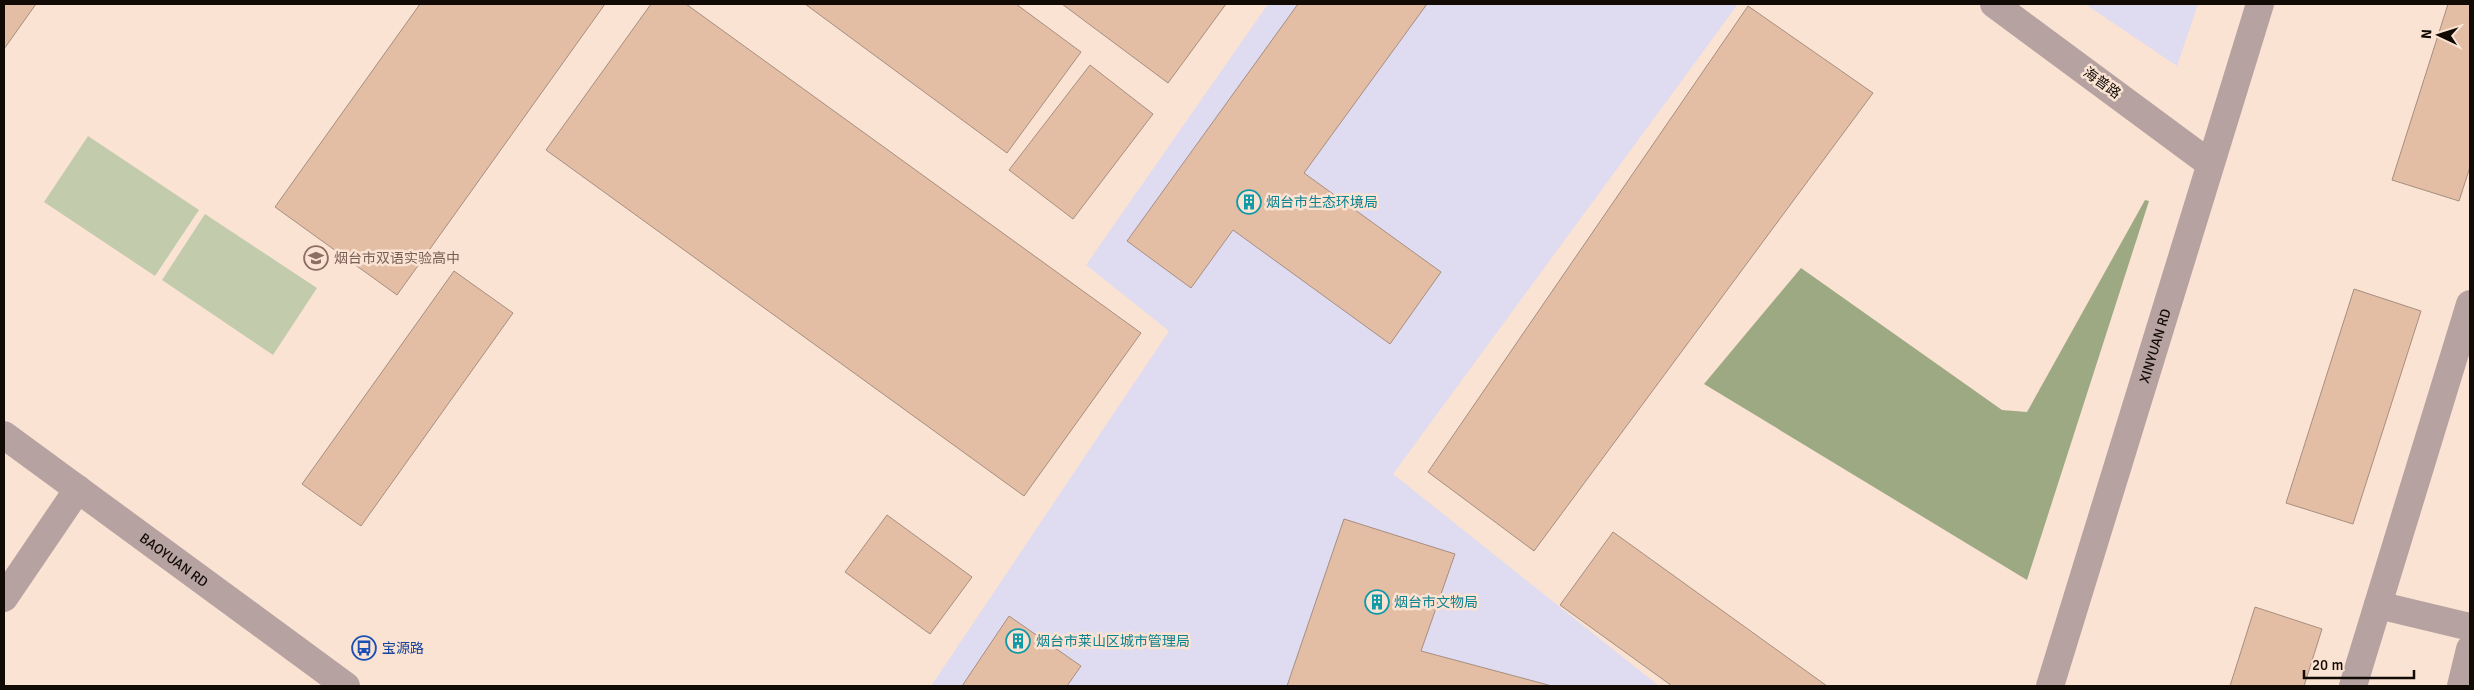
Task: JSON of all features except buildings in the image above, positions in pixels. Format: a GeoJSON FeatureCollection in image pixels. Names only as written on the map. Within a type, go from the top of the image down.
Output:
{"type":"FeatureCollection","features":[{"type":"Feature","properties":{"kind":"street","name":"海普路"},"geometry":{"type":"LineString","coordinates":[[1994,4],[2209,163]]}},
{"type":"Feature","properties":{"kind":"street","name":"XINYUAN RD"},"geometry":{"type":"LineString","coordinates":[[2050,686],[2209,163],[2260,4]]}},
{"type":"Feature","properties":{"kind":"street"},"geometry":{"type":"LineString","coordinates":[[2353,686],[2470,304]]}},
{"type":"Feature","properties":{"kind":"street","name":"BAOYUAN RD"},"geometry":{"type":"LineString","coordinates":[[4,434],[346,686]]}},
{"type":"Feature","properties":{"kind":"street"},"geometry":{"type":"LineString","coordinates":[[4,598],[78,490]]}},
{"type":"Feature","properties":{"kind":"street"},"geometry":{"type":"LineString","coordinates":[[2378,605],[2470,627]]}},
{"type":"Feature","properties":{"kind":"street"},"geometry":{"type":"LineString","coordinates":[[2461,686],[2470,649]]}},
{"type":"Feature","properties":{"kind":"shaded area"},"geometry":{"type":"Polygon","coordinates":[[[1268,4],[1738,4],[1393,474],[1659,686],[931,686],[1169,331],[1086,265],[1268,4]]]}},
{"type":"Feature","properties":{"kind":"shaded area"},"geometry":{"type":"Polygon","coordinates":[[[2085,4],[2198,4],[2177,66],[2085,4]]]}},
{"type":"Feature","properties":{"kind":"green space"},"geometry":{"type":"Polygon","coordinates":[[[88,136],[199,210],[155,276],[44,202],[88,136]]]}},
{"type":"Feature","properties":{"kind":"green space"},"geometry":{"type":"Polygon","coordinates":[[[2145,200],[2149,201],[2027,580],[1704,384],[1801,268],[2002,410],[2027,412],[2145,200]]]}},
{"type":"Feature","properties":{"kind":"green space"},"geometry":{"type":"Polygon","coordinates":[[[205,214],[317,288],[273,355],[162,280],[205,214]]]}},
{"type":"Feature","properties":{"kind":"place","name":"烟台市生态环境局"},"geometry":{"type":"Point","coordinates":[1249,202]}},
{"type":"Feature","properties":{"kind":"place","name":"烟台市双语实验高中"},"geometry":{"type":"Point","coordinates":[316,258]}},
{"type":"Feature","properties":{"kind":"place","name":"烟台市文物局"},"geometry":{"type":"Point","coordinates":[1377,602]}},
{"type":"Feature","properties":{"kind":"place","name":"烟台市莱山区城市管理局"},"geometry":{"type":"Point","coordinates":[1018,641]}},
{"type":"Feature","properties":{"kind":"place","name":"宝源路"},"geometry":{"type":"Point","coordinates":[364,648]}}]}
